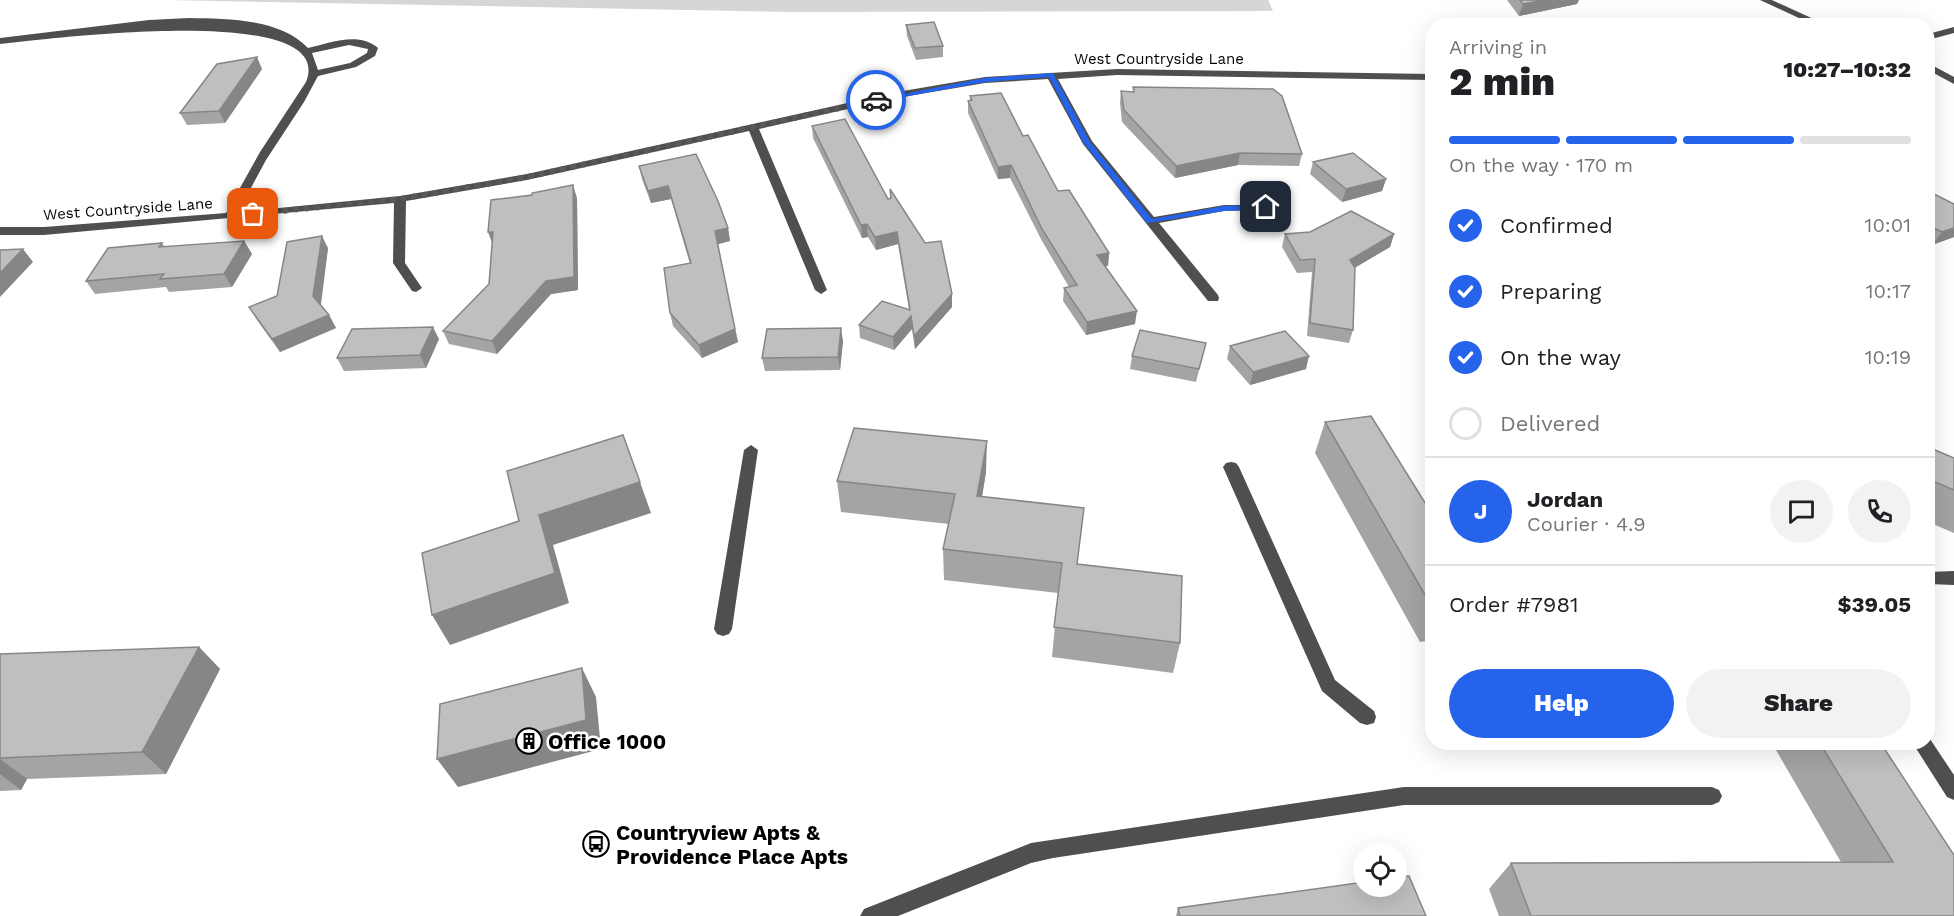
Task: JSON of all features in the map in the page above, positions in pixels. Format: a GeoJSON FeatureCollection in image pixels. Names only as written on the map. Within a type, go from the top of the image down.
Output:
{"type":"FeatureCollection","features":[{"type":"Feature","properties":{"kind":"street"},"geometry":{"type":"LineString","coordinates":[[1764,0],[1806,18]]}},
{"type":"Feature","properties":{"kind":"street"},"geometry":{"type":"LineString","coordinates":[[0,41],[142,21],[200,19],[232,20],[270,28],[298,43],[311,58],[313,74],[311,81],[265,153],[230,216]]}},
{"type":"Feature","properties":{"kind":"street"},"geometry":{"type":"LineString","coordinates":[[1935,35],[1954,30]]}},
{"type":"Feature","properties":{"kind":"street"},"geometry":{"type":"LineString","coordinates":[[306,51],[356,42],[368,44],[373,48],[372,54],[364,60],[313,74]]}},
{"type":"Feature","properties":{"kind":"street"},"geometry":{"type":"LineString","coordinates":[[1935,70],[1954,81]]}},
{"type":"Feature","properties":{"kind":"street","name":"West Countryside Lane"},"geometry":{"type":"LineString","coordinates":[[0,231],[44,231],[400,199],[527,177],[897,95],[985,80],[1117,72],[1425,77]]}},
{"type":"Feature","properties":{"kind":"street"},"geometry":{"type":"LineString","coordinates":[[1051,75],[1087,142],[1213,298]]}},
{"type":"Feature","properties":{"kind":"street"},"geometry":{"type":"LineString","coordinates":[[753,127],[821,290]]}},
{"type":"Feature","properties":{"kind":"street"},"geometry":{"type":"LineString","coordinates":[[400,199],[399,263],[416,288]]}},
{"type":"Feature","properties":{"kind":"street"},"geometry":{"type":"LineString","coordinates":[[1150,221],[1224,208],[1266,207]]}},
{"type":"Feature","properties":{"kind":"street"},"geometry":{"type":"LineString","coordinates":[[723,629],[751,450]]}},
{"type":"Feature","properties":{"kind":"street"},"geometry":{"type":"LineString","coordinates":[[1231,467],[1328,686],[1367,717]]}},
{"type":"Feature","properties":{"kind":"street"},"geometry":{"type":"LineString","coordinates":[[1935,578],[1954,578]]}},
{"type":"Feature","properties":{"kind":"street"},"geometry":{"type":"LineString","coordinates":[[1926,750],[1954,791]]}},
{"type":"Feature","properties":{"kind":"street"},"geometry":{"type":"LineString","coordinates":[[871,916],[1031,853],[1053,848],[1393,798],[1712,796]]}},
{"type":"Feature","properties":{"kind":"shaded area"},"geometry":{"type":"Polygon","coordinates":[[[166,0],[1268,0],[1273,11],[792,12],[166,0]]]}},
{"type":"Feature","properties":{"kind":"building"},"geometry":{"type":"Polygon","coordinates":[[[1520,0],[1546,0],[1523,4],[1520,0]]]}},
{"type":"Feature","properties":{"kind":"building"},"geometry":{"type":"Polygon","coordinates":[[[934,22],[943,46],[915,48],[906,25],[934,22]]]}},
{"type":"Feature","properties":{"kind":"building"},"geometry":{"type":"Polygon","coordinates":[[[257,57],[219,111],[180,113],[217,64],[257,57]]]}},
{"type":"Feature","properties":{"kind":"building"},"geometry":{"type":"Polygon","coordinates":[[[1133,87],[1273,89],[1282,96],[1302,154],[1240,153],[1176,166],[1124,110],[1121,91],[1134,92],[1133,87]]]}},
{"type":"Feature","properties":{"kind":"building"},"geometry":{"type":"Polygon","coordinates":[[[1001,93],[1023,136],[1028,135],[1058,191],[1069,190],[1109,253],[1097,255],[1137,311],[1087,322],[1064,288],[1077,285],[1042,229],[1011,165],[998,167],[968,101],[972,100],[970,96],[1001,93]]]}},
{"type":"Feature","properties":{"kind":"building"},"geometry":{"type":"Polygon","coordinates":[[[845,119],[888,199],[891,198],[890,189],[925,243],[941,241],[952,294],[914,336],[911,316],[893,337],[859,325],[882,301],[910,310],[897,232],[875,237],[867,224],[861,225],[812,126],[845,119]]]}},
{"type":"Feature","properties":{"kind":"building"},"geometry":{"type":"Polygon","coordinates":[[[1353,153],[1386,179],[1346,189],[1313,162],[1353,153]]]}},
{"type":"Feature","properties":{"kind":"building"},"geometry":{"type":"Polygon","coordinates":[[[696,154],[728,228],[715,231],[735,329],[699,345],[670,313],[664,268],[691,263],[668,186],[648,191],[639,166],[696,154]]]}},
{"type":"Feature","properties":{"kind":"building"},"geometry":{"type":"Polygon","coordinates":[[[573,185],[574,277],[546,281],[492,341],[443,331],[489,284],[493,232],[488,232],[491,200],[532,195],[532,193],[573,185]]]}},
{"type":"Feature","properties":{"kind":"building"},"geometry":{"type":"Polygon","coordinates":[[[1935,194],[1954,204],[1954,228],[1942,232],[1935,228],[1935,194]]]}},
{"type":"Feature","properties":{"kind":"building"},"geometry":{"type":"Polygon","coordinates":[[[1351,211],[1394,234],[1350,260],[1355,268],[1353,330],[1310,323],[1315,259],[1300,260],[1285,234],[1310,232],[1351,211]]]}},
{"type":"Feature","properties":{"kind":"building"},"geometry":{"type":"Polygon","coordinates":[[[322,236],[313,296],[329,315],[272,339],[249,307],[277,296],[287,242],[322,236]]]}},
{"type":"Feature","properties":{"kind":"building"},"geometry":{"type":"Polygon","coordinates":[[[244,241],[224,274],[160,279],[164,274],[86,281],[108,248],[162,243],[159,247],[244,241]]]}},
{"type":"Feature","properties":{"kind":"building"},"geometry":{"type":"Polygon","coordinates":[[[23,249],[0,273],[0,250],[23,249]]]}},
{"type":"Feature","properties":{"kind":"building"},"geometry":{"type":"Polygon","coordinates":[[[433,327],[420,355],[337,358],[352,329],[433,327]]]}},
{"type":"Feature","properties":{"kind":"building"},"geometry":{"type":"Polygon","coordinates":[[[841,328],[838,357],[762,358],[767,329],[841,328]]]}},
{"type":"Feature","properties":{"kind":"building"},"geometry":{"type":"Polygon","coordinates":[[[1140,330],[1206,343],[1199,369],[1132,356],[1140,330]]]}},
{"type":"Feature","properties":{"kind":"building"},"geometry":{"type":"Polygon","coordinates":[[[1285,331],[1309,356],[1253,372],[1230,346],[1285,331]]]}},
{"type":"Feature","properties":{"kind":"building"},"geometry":{"type":"Polygon","coordinates":[[[1371,416],[1425,503],[1425,595],[1325,422],[1371,416]]]}},
{"type":"Feature","properties":{"kind":"building"},"geometry":{"type":"Polygon","coordinates":[[[854,428],[987,441],[977,496],[1084,508],[1077,564],[1182,576],[1180,643],[1054,627],[1062,563],[943,549],[955,494],[837,481],[854,428]]]}},
{"type":"Feature","properties":{"kind":"building"},"geometry":{"type":"Polygon","coordinates":[[[623,435],[640,482],[539,515],[555,573],[432,615],[422,553],[519,521],[507,471],[623,435]]]}},
{"type":"Feature","properties":{"kind":"building"},"geometry":{"type":"Polygon","coordinates":[[[1935,450],[1954,458],[1954,490],[1935,482],[1935,450]]]}},
{"type":"Feature","properties":{"kind":"building"},"geometry":{"type":"Polygon","coordinates":[[[199,647],[142,752],[0,758],[0,654],[199,647]]]}},
{"type":"Feature","properties":{"kind":"building"},"geometry":{"type":"Polygon","coordinates":[[[582,668],[586,720],[437,759],[440,704],[582,668]]]}},
{"type":"Feature","properties":{"kind":"building"},"geometry":{"type":"Polygon","coordinates":[[[1824,750],[1885,750],[1954,855],[1954,916],[1531,916],[1511,863],[1893,862],[1824,750]]]}},
{"type":"Feature","properties":{"kind":"building"},"geometry":{"type":"Polygon","coordinates":[[[1407,876],[1409,876],[1426,916],[1180,916],[1178,908],[1353,884],[1353,897],[1407,897],[1407,876]]]}},
{"type":"Feature","properties":{"kind":"way so far"},"geometry":{"type":"LineString","coordinates":[[253,214],[400,199],[527,177],[876,100]]}},
{"type":"Feature","properties":{"kind":"place","name":"Office 1000"},"geometry":{"type":"Point","coordinates":[529,741]}},
{"type":"Feature","properties":{"kind":"place","name":"Countryview Apts & Providence Place Apts"},"geometry":{"type":"Point","coordinates":[596,844]}},
{"type":"Feature","properties":{"kind":"route"},"geometry":{"type":"LineString","coordinates":[[876,100],[985,80],[1051,75],[1066,108],[1087,142],[1150,221],[1224,208],[1266,207]]}}]}
